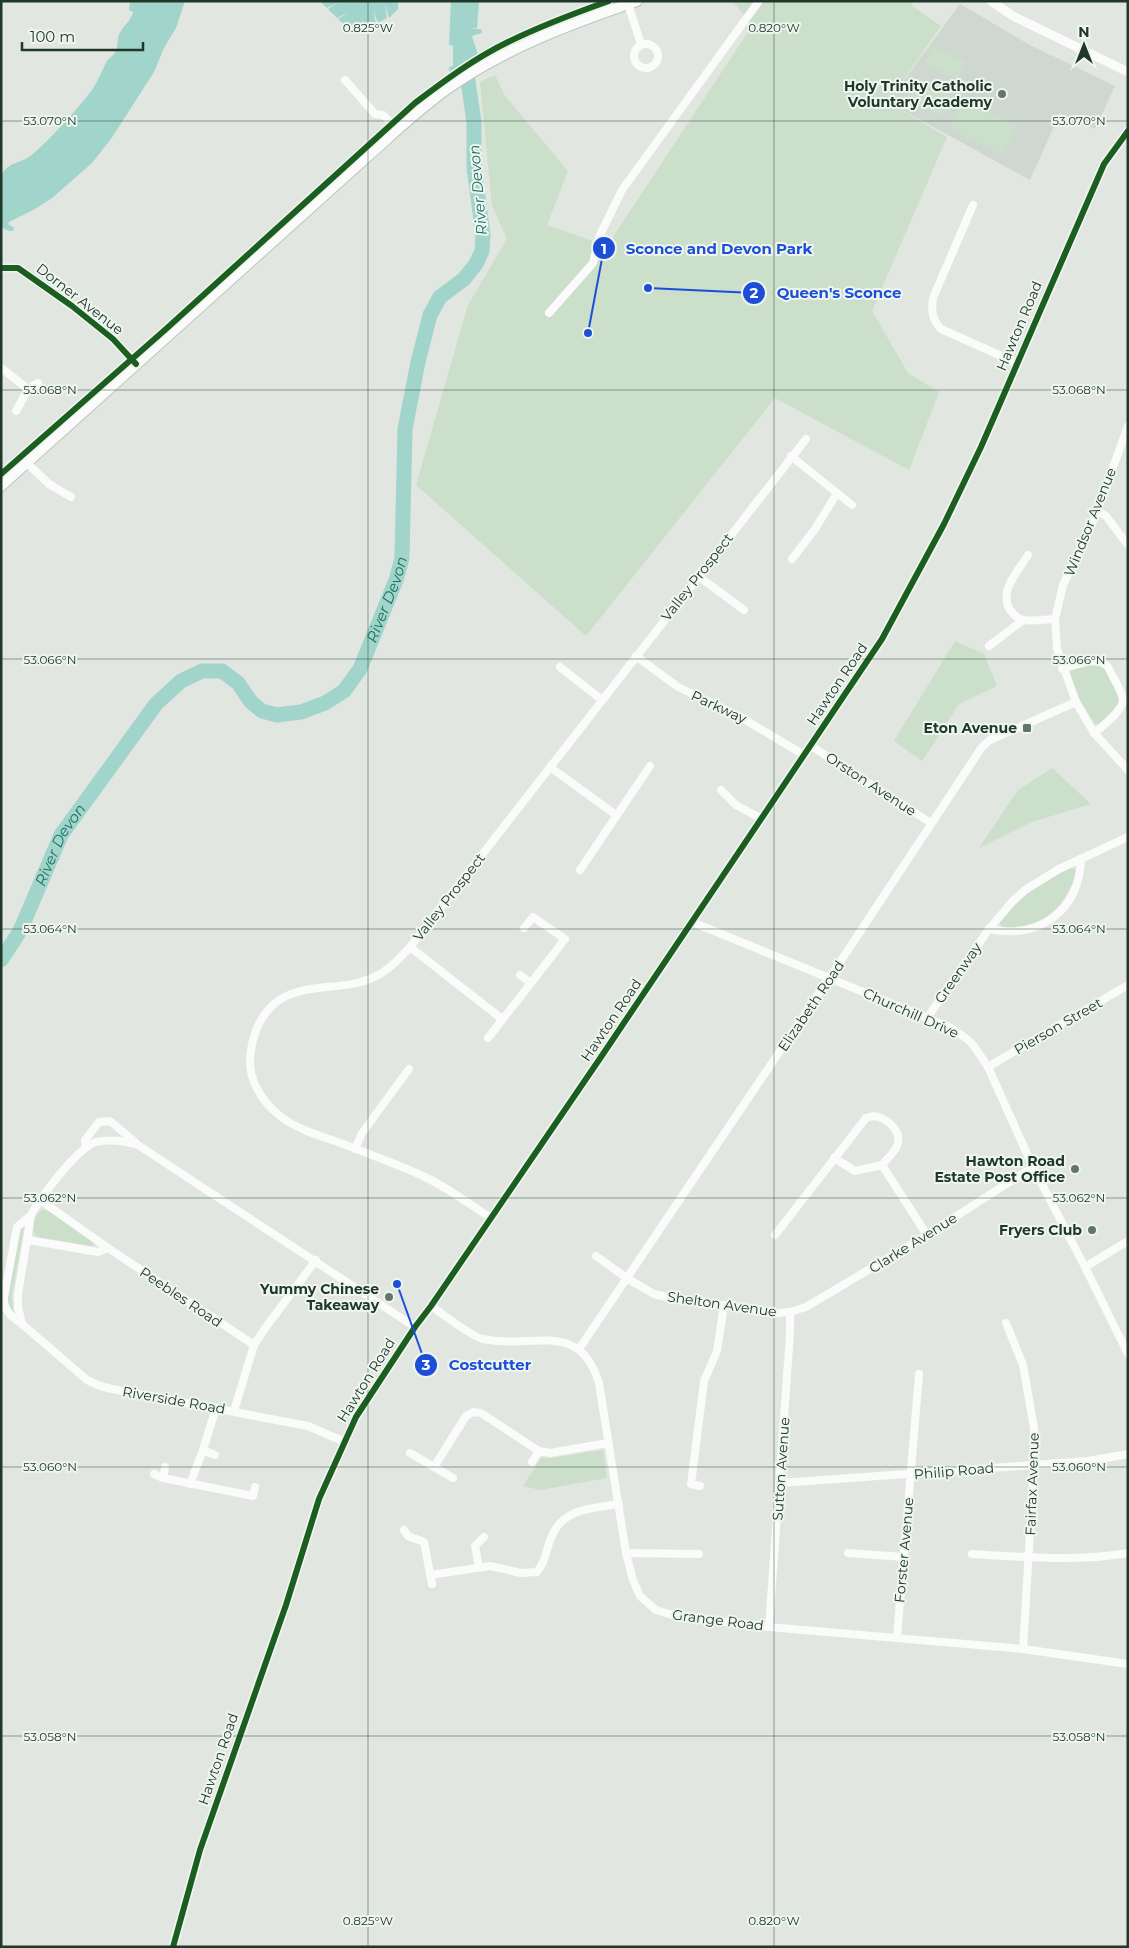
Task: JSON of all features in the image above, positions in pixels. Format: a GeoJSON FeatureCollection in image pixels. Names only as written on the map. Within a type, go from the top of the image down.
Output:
{"type":"FeatureCollection","features":[{"type":"Feature","properties":{"kind":"main road"},"geometry":{"type":"LineString","coordinates":[[1,486],[398,130],[447,89],[494,60],[544,36],[632,3]]}},
{"type":"Feature","properties":{"kind":"street"},"geometry":{"type":"LineString","coordinates":[[549,313],[593,263],[600,235],[622,190],[759,1]]}},
{"type":"Feature","properties":{"kind":"street"},"geometry":{"type":"LineString","coordinates":[[991,1],[1013,16],[1128,72]]}},
{"type":"Feature","properties":{"kind":"street"},"geometry":{"type":"LineString","coordinates":[[632,3],[641,44]]}},
{"type":"Feature","properties":{"kind":"street"},"geometry":{"type":"LineString","coordinates":[[345,80],[375,114],[383,115],[398,130]]}},
{"type":"Feature","properties":{"kind":"street","name":"Hawton Road"},"geometry":{"type":"LineString","coordinates":[[173,1947],[200,1850],[286,1605],[319,1499],[356,1416],[882,639],[909,591],[958,494],[1104,164],[1128,131]]}},
{"type":"Feature","properties":{"kind":"street"},"geometry":{"type":"LineString","coordinates":[[974,205],[933,298],[931,310],[934,322],[947,332],[1017,363]]}},
{"type":"Feature","properties":{"kind":"street"},"geometry":{"type":"LineString","coordinates":[[968,216],[978,221]]}},
{"type":"Feature","properties":{"kind":"street","name":"Dorner Avenue"},"geometry":{"type":"LineString","coordinates":[[1,268],[18,268],[72,306],[113,339],[136,365]]}},
{"type":"Feature","properties":{"kind":"street"},"geometry":{"type":"LineString","coordinates":[[1,368],[28,389]]}},
{"type":"Feature","properties":{"kind":"street"},"geometry":{"type":"LineString","coordinates":[[16,411],[28,389],[38,383]]}},
{"type":"Feature","properties":{"kind":"street","name":"Windsor Avenue"},"geometry":{"type":"LineString","coordinates":[[1055,619],[1064,586],[1097,511],[1128,426]]}},
{"type":"Feature","properties":{"kind":"street","name":"Valley Prospect"},"geometry":{"type":"LineString","coordinates":[[491,1218],[429,1179],[312,1133],[280,1117],[262,1098],[252,1078],[250,1055],[253,1038],[260,1020],[273,1005],[286,995],[372,978],[390,967],[410,947],[806,439]]}},
{"type":"Feature","properties":{"kind":"street"},"geometry":{"type":"LineString","coordinates":[[791,456],[852,505]]}},
{"type":"Feature","properties":{"kind":"street"},"geometry":{"type":"LineString","coordinates":[[27,462],[49,484],[71,497]]}},
{"type":"Feature","properties":{"kind":"street"},"geometry":{"type":"LineString","coordinates":[[792,559],[815,530],[837,493]]}},
{"type":"Feature","properties":{"kind":"street"},"geometry":{"type":"LineString","coordinates":[[1097,511],[1106,516],[1128,545]]}},
{"type":"Feature","properties":{"kind":"street"},"geometry":{"type":"LineString","coordinates":[[1028,555],[1009,585],[1005,596],[1007,606],[1015,616],[1023,620],[1055,619],[1057,649],[1062,669],[1076,702],[1094,733],[1128,770]]}},
{"type":"Feature","properties":{"kind":"street"},"geometry":{"type":"LineString","coordinates":[[698,576],[744,610]]}},
{"type":"Feature","properties":{"kind":"street"},"geometry":{"type":"LineString","coordinates":[[989,646],[1023,620]]}},
{"type":"Feature","properties":{"kind":"street","name":"Parkway"},"geometry":{"type":"LineString","coordinates":[[636,656],[678,687],[737,715],[804,755]]}},
{"type":"Feature","properties":{"kind":"street"},"geometry":{"type":"LineString","coordinates":[[1062,669],[1096,661],[1101,661],[1108,667],[1121,695],[1122,703],[1118,710],[1094,733]]}},
{"type":"Feature","properties":{"kind":"street"},"geometry":{"type":"LineString","coordinates":[[560,668],[602,700]]}},
{"type":"Feature","properties":{"kind":"street","name":"Elizabeth Road"},"geometry":{"type":"LineString","coordinates":[[579,1349],[628,1279],[982,747],[990,740],[1076,702]]}},
{"type":"Feature","properties":{"kind":"street","name":"Orston Avenue"},"geometry":{"type":"LineString","coordinates":[[811,746],[931,823]]}},
{"type":"Feature","properties":{"kind":"street"},"geometry":{"type":"LineString","coordinates":[[580,870],[650,766]]}},
{"type":"Feature","properties":{"kind":"street"},"geometry":{"type":"LineString","coordinates":[[550,767],[616,815]]}},
{"type":"Feature","properties":{"kind":"street"},"geometry":{"type":"LineString","coordinates":[[721,790],[736,805],[762,818]]}},
{"type":"Feature","properties":{"kind":"street","name":"Greenway"},"geometry":{"type":"LineString","coordinates":[[927,1018],[989,929],[1006,908],[1025,890],[1060,869],[1128,836]]}},
{"type":"Feature","properties":{"kind":"street","name":"Greenway"},"geometry":{"type":"LineString","coordinates":[[989,929],[1001,932],[1029,930],[1052,919],[1065,906],[1077,887],[1081,859]]}},
{"type":"Feature","properties":{"kind":"street"},"geometry":{"type":"LineString","coordinates":[[488,1038],[565,939],[533,917],[524,928]]}},
{"type":"Feature","properties":{"kind":"street","name":"Churchill Drive"},"geometry":{"type":"LineString","coordinates":[[692,922],[927,1018],[950,1028],[967,1039],[988,1067],[1032,1167],[1128,1354]]}},
{"type":"Feature","properties":{"kind":"street"},"geometry":{"type":"LineString","coordinates":[[410,947],[502,1019]]}},
{"type":"Feature","properties":{"kind":"street"},"geometry":{"type":"LineString","coordinates":[[520,975],[531,983]]}},
{"type":"Feature","properties":{"kind":"street","name":"Pierson Street"},"geometry":{"type":"LineString","coordinates":[[988,1067],[1128,985]]}},
{"type":"Feature","properties":{"kind":"street"},"geometry":{"type":"LineString","coordinates":[[354,1149],[362,1133],[409,1068]]}},
{"type":"Feature","properties":{"kind":"street"},"geometry":{"type":"LineString","coordinates":[[775,1235],[834,1158],[866,1118],[880,1117],[896,1129],[898,1137],[897,1146],[882,1166],[855,1171],[834,1158]]}},
{"type":"Feature","properties":{"kind":"street","name":"Riverside Road"},"geometry":{"type":"LineString","coordinates":[[86,1147],[86,1140],[99,1122],[110,1121],[138,1145],[316,1260],[415,1327]]}},
{"type":"Feature","properties":{"kind":"street","name":"Riverside Road"},"geometry":{"type":"LineString","coordinates":[[138,1145],[124,1141],[115,1141],[96,1142],[86,1147],[67,1166],[40,1200],[31,1215],[17,1227],[4,1297],[5,1309],[14,1319],[93,1384],[308,1426],[344,1442]]}},
{"type":"Feature","properties":{"kind":"street"},"geometry":{"type":"LineString","coordinates":[[882,1166],[927,1235]]}},
{"type":"Feature","properties":{"kind":"street","name":"Clarke Avenue"},"geometry":{"type":"LineString","coordinates":[[790,1312],[806,1307],[927,1235],[1032,1167]]}},
{"type":"Feature","properties":{"kind":"street","name":"Peebles Road"},"geometry":{"type":"LineString","coordinates":[[40,1200],[108,1248],[254,1345]]}},
{"type":"Feature","properties":{"kind":"street","name":"Riverside Road"},"geometry":{"type":"LineString","coordinates":[[22,1324],[17,1300],[31,1215]]}},
{"type":"Feature","properties":{"kind":"street"},"geometry":{"type":"LineString","coordinates":[[28,1240],[98,1252],[108,1248]]}},
{"type":"Feature","properties":{"kind":"street"},"geometry":{"type":"LineString","coordinates":[[1085,1267],[1128,1241]]}},
{"type":"Feature","properties":{"kind":"street","name":"Shelton Avenue"},"geometry":{"type":"LineString","coordinates":[[596,1256],[628,1279],[654,1294],[675,1299],[777,1313],[790,1312]]}},
{"type":"Feature","properties":{"kind":"street"},"geometry":{"type":"LineString","coordinates":[[234,1411],[254,1345],[316,1260]]}},
{"type":"Feature","properties":{"kind":"street"},"geometry":{"type":"LineString","coordinates":[[690,1484],[704,1381],[717,1351],[724,1305]]}},
{"type":"Feature","properties":{"kind":"street","name":"Grange Road"},"geometry":{"type":"LineString","coordinates":[[431,1306],[480,1338],[493,1340],[555,1340],[579,1349],[589,1358],[595,1368],[599,1383],[626,1554],[632,1580],[640,1596],[656,1610],[676,1616],[769,1627],[1023,1648],[1128,1664]]}},
{"type":"Feature","properties":{"kind":"street","name":"Sutton Avenue"},"geometry":{"type":"LineString","coordinates":[[769,1627],[790,1312]]}},
{"type":"Feature","properties":{"kind":"street","name":"Fairfax Avenue"},"geometry":{"type":"LineString","coordinates":[[1006,1323],[1023,1365],[1031,1402],[1034,1428],[1034,1465],[1023,1648]]}},
{"type":"Feature","properties":{"kind":"street","name":"Forster Avenue"},"geometry":{"type":"LineString","coordinates":[[897,1637],[919,1374]]}},
{"type":"Feature","properties":{"kind":"street"},"geometry":{"type":"LineString","coordinates":[[190,1484],[216,1408]]}},
{"type":"Feature","properties":{"kind":"street"},"geometry":{"type":"LineString","coordinates":[[434,1468],[466,1416],[473,1412],[481,1413],[539,1451],[550,1453],[608,1443]]}},
{"type":"Feature","properties":{"kind":"street"},"geometry":{"type":"LineString","coordinates":[[203,1450],[215,1455]]}},
{"type":"Feature","properties":{"kind":"street"},"geometry":{"type":"LineString","coordinates":[[532,1462],[539,1451]]}},
{"type":"Feature","properties":{"kind":"street"},"geometry":{"type":"LineString","coordinates":[[410,1453],[453,1478]]}},
{"type":"Feature","properties":{"kind":"street","name":"Philip Road"},"geometry":{"type":"LineString","coordinates":[[780,1483],[1088,1461],[1128,1454]]}},
{"type":"Feature","properties":{"kind":"street"},"geometry":{"type":"LineString","coordinates":[[163,1478],[165,1467]]}},
{"type":"Feature","properties":{"kind":"street"},"geometry":{"type":"LineString","coordinates":[[154,1474],[190,1484],[253,1496],[255,1487]]}},
{"type":"Feature","properties":{"kind":"street"},"geometry":{"type":"LineString","coordinates":[[681,1483],[700,1486]]}},
{"type":"Feature","properties":{"kind":"street"},"geometry":{"type":"LineString","coordinates":[[537,1572],[545,1561],[552,1535],[564,1518],[580,1510],[619,1504]]}},
{"type":"Feature","properties":{"kind":"street"},"geometry":{"type":"LineString","coordinates":[[405,1536],[424,1542],[432,1584]]}},
{"type":"Feature","properties":{"kind":"street"},"geometry":{"type":"LineString","coordinates":[[472,1536],[479,1568]]}},
{"type":"Feature","properties":{"kind":"street"},"geometry":{"type":"LineString","coordinates":[[474,1546],[484,1537]]}},
{"type":"Feature","properties":{"kind":"street"},"geometry":{"type":"LineString","coordinates":[[852,1551],[904,1557]]}},
{"type":"Feature","properties":{"kind":"street"},"geometry":{"type":"LineString","coordinates":[[972,1554],[1083,1559],[1128,1552]]}},
{"type":"Feature","properties":{"kind":"street"},"geometry":{"type":"LineString","coordinates":[[626,1554],[699,1554]]}},
{"type":"Feature","properties":{"kind":"street"},"geometry":{"type":"LineString","coordinates":[[430,1575],[490,1566],[521,1573],[537,1572]]}},
{"type":"Feature","properties":{"kind":"street"},"geometry":{"type":"LineString","coordinates":[[537,1572],[542,1579]]}},
{"type":"Feature","properties":{"kind":"shaded area","name":"Holy Trinity Catholic Voluntary Academy"},"geometry":{"type":"Polygon","coordinates":[[[960,4],[1030,45],[1115,86],[1095,129],[1060,113],[1030,180],[888,102],[960,4]]]}},
{"type":"Feature","properties":{"kind":"green space"},"geometry":{"type":"Polygon","coordinates":[[[733,1],[913,1],[911,5],[941,26],[888,102],[947,137],[872,311],[908,373],[939,392],[909,470],[775,398],[586,636],[416,485],[468,305],[507,239],[492,206],[480,82],[495,75],[505,96],[568,171],[547,225],[607,246],[752,26],[733,1]]]}},
{"type":"Feature","properties":{"kind":"green space"},"geometry":{"type":"Polygon","coordinates":[[[933,46],[966,62],[958,79],[925,63],[933,46]]]}},
{"type":"Feature","properties":{"kind":"green space"},"geometry":{"type":"Polygon","coordinates":[[[916,79],[953,97],[943,117],[906,99],[916,79]]]}},
{"type":"Feature","properties":{"kind":"green space"},"geometry":{"type":"Polygon","coordinates":[[[964,99],[1017,127],[1003,155],[949,128],[964,99]]]}},
{"type":"Feature","properties":{"kind":"green space"},"geometry":{"type":"Polygon","coordinates":[[[955,641],[984,654],[997,686],[959,704],[922,761],[894,741],[955,641]]]}},
{"type":"Feature","properties":{"kind":"green space"},"geometry":{"type":"Polygon","coordinates":[[[1094,663],[1099,664],[1105,669],[1120,699],[1118,706],[1099,724],[1095,724],[1081,702],[1070,675],[1070,671],[1094,663]]]}},
{"type":"Feature","properties":{"kind":"green space"},"geometry":{"type":"Polygon","coordinates":[[[1052,768],[1091,804],[1032,822],[979,848],[1018,790],[1052,768]]]}},
{"type":"Feature","properties":{"kind":"green space"},"geometry":{"type":"Polygon","coordinates":[[[1068,868],[1075,870],[1075,875],[1073,882],[1058,907],[1034,923],[1002,928],[999,921],[1026,894],[1068,868]]]}},
{"type":"Feature","properties":{"kind":"green space"},"geometry":{"type":"Polygon","coordinates":[[[42,1210],[51,1211],[93,1241],[93,1246],[37,1237],[33,1226],[36,1216],[42,1210]]]}},
{"type":"Feature","properties":{"kind":"green space"},"geometry":{"type":"Polygon","coordinates":[[[25,1221],[12,1294],[15,1316],[8,1307],[6,1300],[17,1234],[25,1221]]]}},
{"type":"Feature","properties":{"kind":"green space"},"geometry":{"type":"Polygon","coordinates":[[[603,1450],[607,1478],[540,1490],[523,1486],[541,1458],[603,1450]]]}},
{"type":"Feature","properties":{"kind":"water"},"geometry":{"type":"Polygon","coordinates":[[[130,1],[185,1],[176,28],[164,48],[154,72],[111,139],[92,163],[52,198],[9,222],[8,224],[14,228],[13,231],[1,227],[1,175],[12,164],[34,153],[63,125],[89,94],[107,61],[115,53],[119,33],[132,15],[133,12],[129,10],[130,1]]]}},
{"type":"Feature","properties":{"kind":"water"},"geometry":{"type":"Polygon","coordinates":[[[320,1],[398,1],[398,9],[389,18],[385,4],[387,18],[378,23],[373,10],[376,24],[365,29],[361,17],[364,29],[356,30],[338,19],[349,12],[337,18],[328,9],[339,2],[327,8],[320,1]]]}},
{"type":"Feature","properties":{"kind":"water"},"geometry":{"type":"Polygon","coordinates":[[[451,1],[479,1],[477,28],[470,29],[481,29],[482,33],[472,36],[478,55],[450,73],[449,67],[453,66],[453,46],[449,45],[451,1]]]}},
{"type":"Feature","properties":{"kind":"waterway","name":"River Devon"},"geometry":{"type":"LineString","coordinates":[[1,960],[20,931],[61,835],[156,704],[181,681],[202,671],[222,671],[238,683],[251,702],[262,711],[277,715],[301,712],[325,703],[344,691],[360,669],[396,580],[402,558],[405,429],[418,362],[430,315],[440,297],[464,279],[476,264],[482,251],[483,235],[474,167],[474,122],[464,44]]}},
{"type":"Feature","properties":{"kind":"cycle path"},"geometry":{"type":"LineString","coordinates":[[1,474],[166,329],[415,103],[460,70],[496,48],[545,25],[609,1]]}},
{"type":"Feature","properties":{"kind":"cycle path"},"geometry":{"type":"LineString","coordinates":[[173,1947],[200,1850],[286,1605],[319,1499],[356,1417],[415,1327],[601,1057],[882,639],[944,524],[981,447],[1104,164],[1128,131]]}},
{"type":"Feature","properties":{"kind":"cycle path"},"geometry":{"type":"LineString","coordinates":[[1,268],[18,268],[72,306],[113,339],[136,364]]}},
{"type":"Feature","properties":{"kind":"place","name":"Holy Trinity Catholic Voluntary Academy"},"geometry":{"type":"Point","coordinates":[1002,94]}},
{"type":"Feature","properties":{"kind":"place","name":"Queen's Sconce"},"geometry":{"type":"Point","coordinates":[648,288]}},
{"type":"Feature","properties":{"kind":"place","name":"Sconce and Devon Park"},"geometry":{"type":"Point","coordinates":[588,333]}},
{"type":"Feature","properties":{"kind":"place","name":"Eton Avenue"},"geometry":{"type":"Point","coordinates":[1027,728]}},
{"type":"Feature","properties":{"kind":"place","name":"Hawton Road Estate Post Office"},"geometry":{"type":"Point","coordinates":[1075,1169]}},
{"type":"Feature","properties":{"kind":"place","name":"Fryers Club"},"geometry":{"type":"Point","coordinates":[1092,1230]}},
{"type":"Feature","properties":{"kind":"place","name":"Costcutter"},"geometry":{"type":"Point","coordinates":[397,1284]}},
{"type":"Feature","properties":{"kind":"place","name":"Yummy Chinese Takeaway"},"geometry":{"type":"Point","coordinates":[389,1297]}}]}
